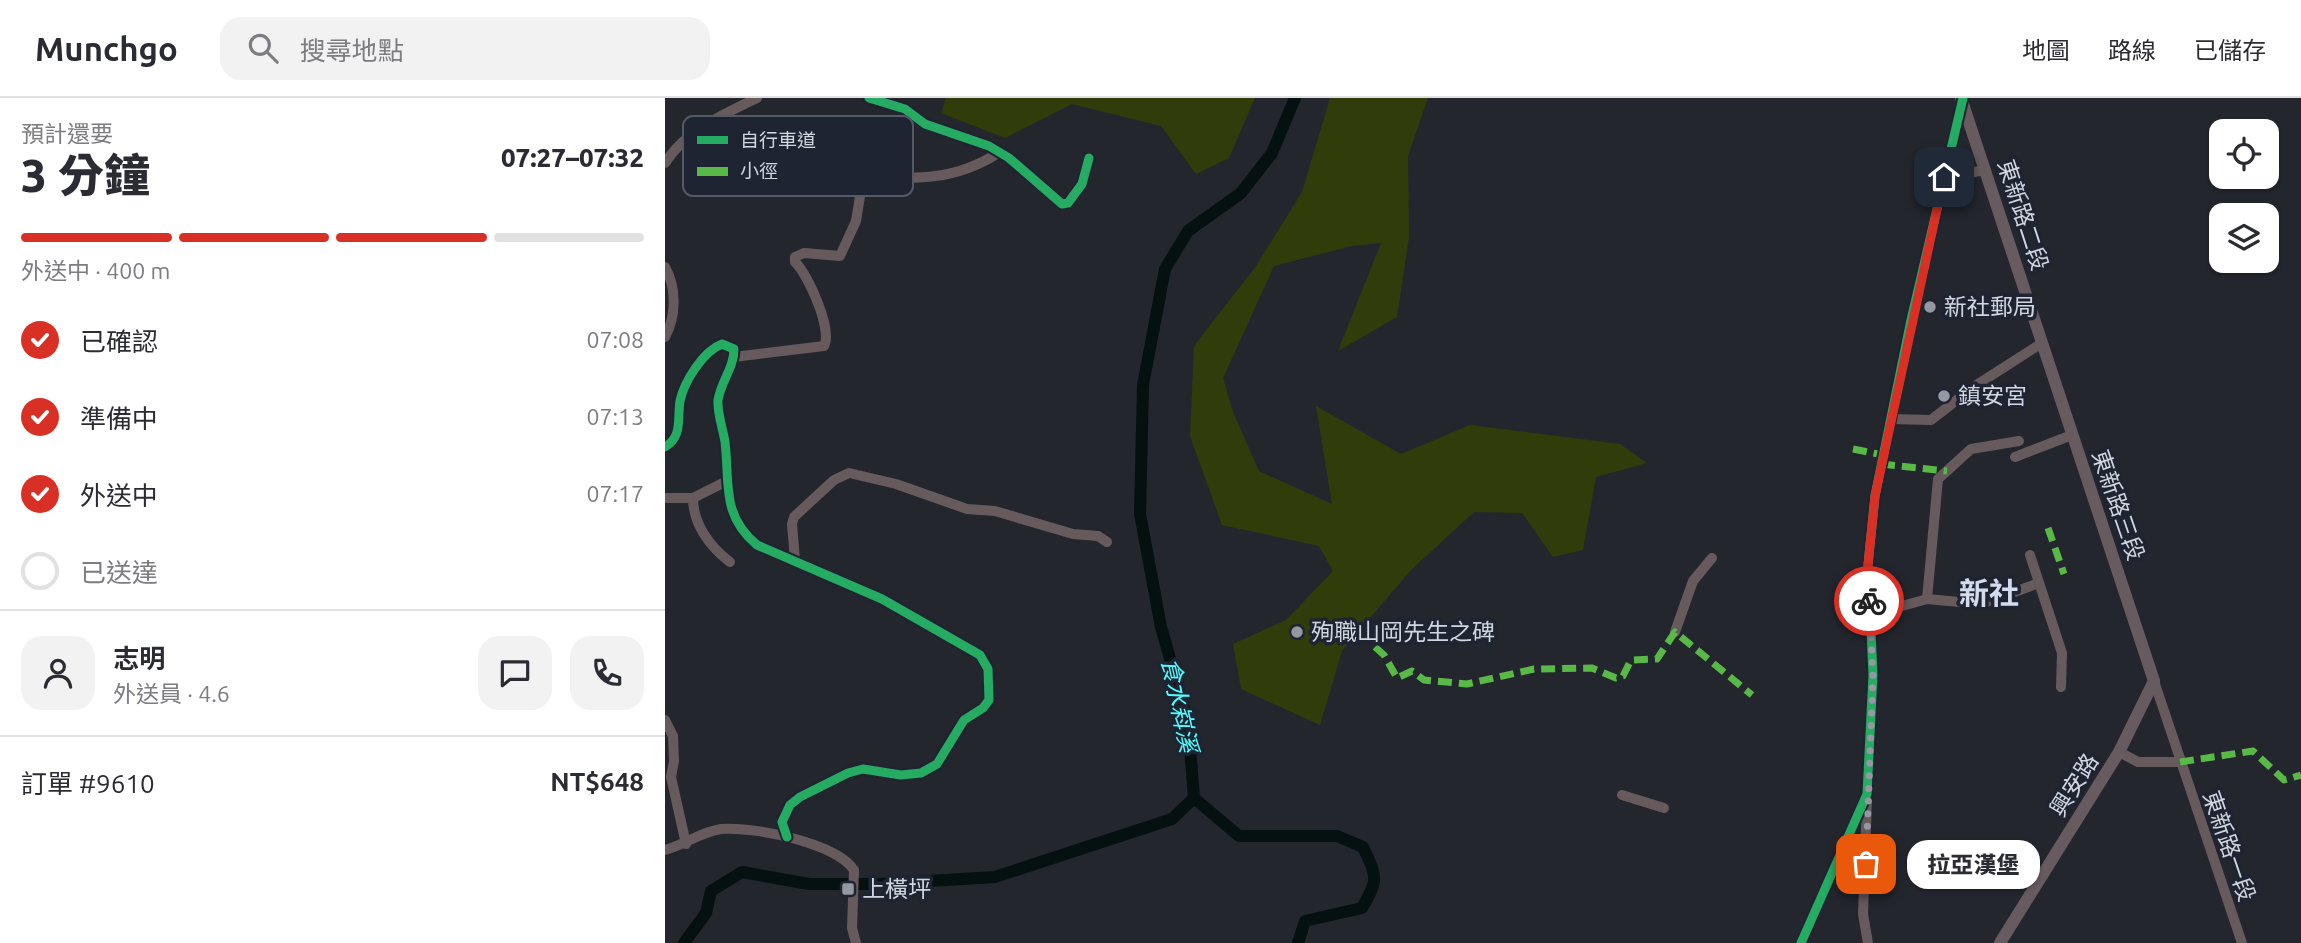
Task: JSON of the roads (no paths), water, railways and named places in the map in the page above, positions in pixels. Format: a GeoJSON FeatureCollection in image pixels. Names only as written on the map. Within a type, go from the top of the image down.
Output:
{"type":"FeatureCollection","features":[{"type":"Feature","properties":{"kind":"main road","name":"東新路二段"},"geometry":{"type":"LineString","coordinates":[[1962,99],[2042,343]]}},
{"type":"Feature","properties":{"kind":"main road","name":"東新路三段"},"geometry":{"type":"LineString","coordinates":[[2042,343],[2154,681]]}},
{"type":"Feature","properties":{"kind":"main road","name":"興安路"},"geometry":{"type":"LineString","coordinates":[[2000,943],[2119,752],[2154,681]]}},
{"type":"Feature","properties":{"kind":"street"},"geometry":{"type":"LineString","coordinates":[[725,116],[757,98]]}},
{"type":"Feature","properties":{"kind":"street"},"geometry":{"type":"LineString","coordinates":[[869,98],[905,109],[925,124],[989,146],[1009,158],[1062,204],[1068,203],[1082,184],[1089,158]]}},
{"type":"Feature","properties":{"kind":"street"},"geometry":{"type":"LineString","coordinates":[[1868,943],[1863,914],[1873,675],[1868,565],[1875,496],[1911,320],[1962,99]]}},
{"type":"Feature","properties":{"kind":"street"},"geometry":{"type":"LineString","coordinates":[[665,163],[675,147],[683,141]]}},
{"type":"Feature","properties":{"kind":"street"},"geometry":{"type":"LineString","coordinates":[[913,176],[935,176],[984,162],[998,153]]}},
{"type":"Feature","properties":{"kind":"street"},"geometry":{"type":"LineString","coordinates":[[1944,177],[1986,170]]}},
{"type":"Feature","properties":{"kind":"street"},"geometry":{"type":"LineString","coordinates":[[734,357],[786,348],[824,346],[826,333],[811,283],[795,262],[795,257],[804,253],[840,256],[856,221],[860,196]]}},
{"type":"Feature","properties":{"kind":"street"},"geometry":{"type":"LineString","coordinates":[[665,267],[670,276],[674,321],[665,337]]}},
{"type":"Feature","properties":{"kind":"street"},"geometry":{"type":"LineString","coordinates":[[1890,419],[1931,420],[1975,386],[2042,343]]}},
{"type":"Feature","properties":{"kind":"street"},"geometry":{"type":"LineString","coordinates":[[665,447],[678,433],[684,387],[710,349],[722,344],[734,349],[734,357],[721,384],[718,403],[731,511],[742,533],[757,545],[882,599],[980,655],[988,669],[989,695],[983,708],[964,720],[943,757],[930,768],[901,775],[863,769],[848,773],[790,805],[782,822],[787,837]]}},
{"type":"Feature","properties":{"kind":"street"},"geometry":{"type":"LineString","coordinates":[[2015,457],[2072,435]]}},
{"type":"Feature","properties":{"kind":"street"},"geometry":{"type":"LineString","coordinates":[[1927,599],[1937,479],[1971,449],[2019,442]]}},
{"type":"Feature","properties":{"kind":"street"},"geometry":{"type":"LineString","coordinates":[[795,561],[792,524],[794,517],[834,480],[849,473],[896,484],[967,509],[995,510],[1073,534],[1098,536],[1107,542]]}},
{"type":"Feature","properties":{"kind":"street"},"geometry":{"type":"LineString","coordinates":[[665,498],[693,498],[727,481]]}},
{"type":"Feature","properties":{"kind":"street"},"geometry":{"type":"LineString","coordinates":[[693,498],[693,513],[715,550],[730,562]]}},
{"type":"Feature","properties":{"kind":"street"},"geometry":{"type":"LineString","coordinates":[[2030,555],[2062,653],[2061,687]]}},
{"type":"Feature","properties":{"kind":"street"},"geometry":{"type":"LineString","coordinates":[[1675,632],[1693,581],[1712,558]]}},
{"type":"Feature","properties":{"kind":"street"},"geometry":{"type":"LineString","coordinates":[[1870,615],[1927,599],[1981,604],[2039,583]]}},
{"type":"Feature","properties":{"kind":"street"},"geometry":{"type":"LineString","coordinates":[[2119,752],[2138,762],[2180,762],[2154,681]]}},
{"type":"Feature","properties":{"kind":"street"},"geometry":{"type":"LineString","coordinates":[[665,720],[673,736],[674,761],[671,777],[686,844]]}},
{"type":"Feature","properties":{"kind":"street","name":"東新路一段"},"geometry":{"type":"LineString","coordinates":[[2180,762],[2242,943]]}},
{"type":"Feature","properties":{"kind":"street"},"geometry":{"type":"LineString","coordinates":[[1801,943],[1867,794]]}},
{"type":"Feature","properties":{"kind":"street"},"geometry":{"type":"LineString","coordinates":[[1622,795],[1664,808]]}},
{"type":"Feature","properties":{"kind":"street"},"geometry":{"type":"LineString","coordinates":[[665,850],[686,844],[701,834],[723,829],[767,831],[842,857],[854,870],[852,928],[856,943]]}},
{"type":"Feature","properties":{"kind":"waterway","name":"食水嵙溪"},"geometry":{"type":"LineString","coordinates":[[684,943],[706,913],[711,891],[742,872],[809,884],[880,884],[995,877],[1172,819],[1194,798],[1188,721],[1161,627],[1140,514],[1143,385],[1165,269],[1188,231],[1241,193],[1272,153],[1295,98]]}},
{"type":"Feature","properties":{"kind":"waterway"},"geometry":{"type":"LineString","coordinates":[[1194,798],[1239,836],[1337,836],[1363,847],[1374,878],[1362,908],[1305,921],[1298,943]]}},
{"type":"Feature","properties":{"kind":"place","name":"新社郵局"},"geometry":{"type":"Point","coordinates":[1930,307]}},
{"type":"Feature","properties":{"kind":"place","name":"鎮安宮"},"geometry":{"type":"Point","coordinates":[1944,396]}},
{"type":"Feature","properties":{"kind":"place","name":"殉職山岡先生之碑"},"geometry":{"type":"Point","coordinates":[1297,632]}},
{"type":"Feature","properties":{"kind":"place","name":"拉亞漢堡"},"geometry":{"type":"Point","coordinates":[1866,864]}},
{"type":"Feature","properties":{"kind":"place","name":"上橫坪"},"geometry":{"type":"Point","coordinates":[848,889]}},
{"type":"Feature","properties":{"kind":"district","name":"新社"},"geometry":{"type":"Point","coordinates":[1989,594]}}]}
